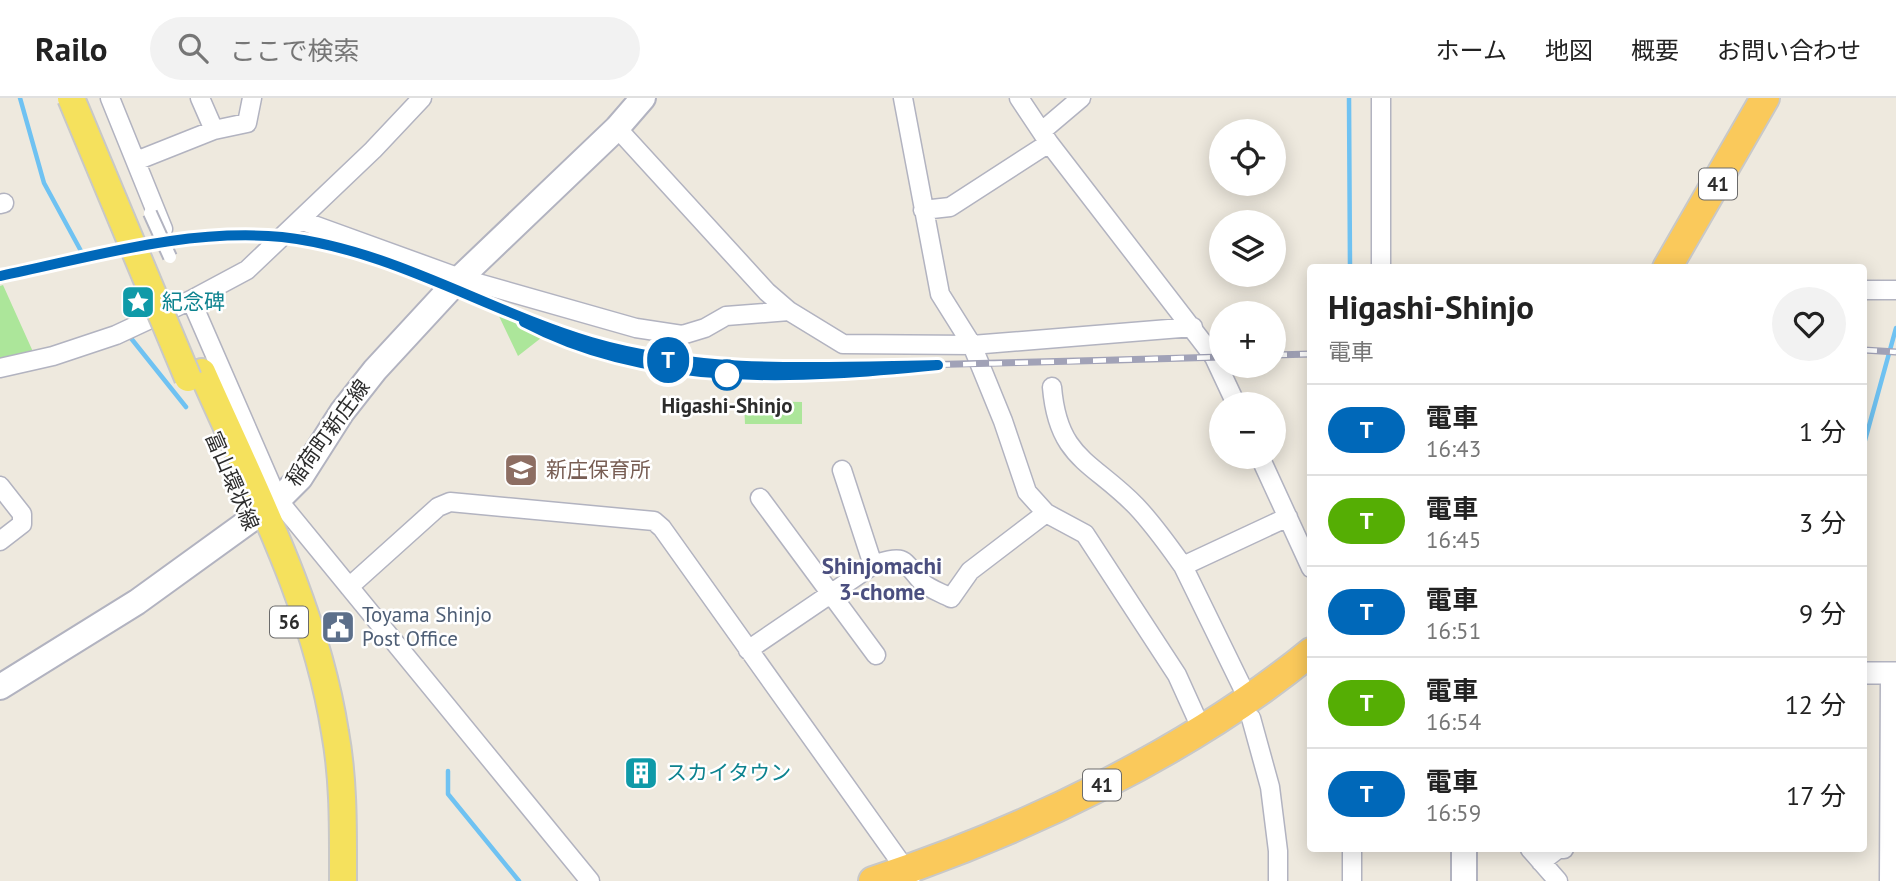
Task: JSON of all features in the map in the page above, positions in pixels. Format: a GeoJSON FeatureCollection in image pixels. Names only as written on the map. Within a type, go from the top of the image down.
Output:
{"type":"FeatureCollection","features":[{"type":"Feature","properties":{"kind":"highway","name":"41"},"geometry":{"type":"LineString","coordinates":[[1669,264],[1765,98]]}},
{"type":"Feature","properties":{"kind":"highway","name":"41"},"geometry":{"type":"LineString","coordinates":[[1688,264],[1782,98]]}},
{"type":"Feature","properties":{"kind":"highway","name":"41"},"geometry":{"type":"LineString","coordinates":[[903,878],[1036,837],[1196,752],[1250,709],[1307,656]]}},
{"type":"Feature","properties":{"kind":"highway","name":"41"},"geometry":{"type":"LineString","coordinates":[[903,878],[1028,822],[1103,784],[1201,728],[1250,709],[1307,677]]}},
{"type":"Feature","properties":{"kind":"main road","name":"富山環状線"},"geometry":{"type":"LineString","coordinates":[[71,98],[195,375],[263,511],[310,625],[335,732],[343,804],[342,881]]}},
{"type":"Feature","properties":{"kind":"main road","name":"富山環状線"},"geometry":{"type":"LineString","coordinates":[[90,98],[195,375]]}},
{"type":"Feature","properties":{"kind":"main road","name":"稲荷町新庄線"},"geometry":{"type":"LineString","coordinates":[[0,687],[137,602],[263,511],[300,478],[342,412],[375,370],[460,278],[617,128],[643,98]]}},
{"type":"Feature","properties":{"kind":"main road","name":"富山環状線"},"geometry":{"type":"LineString","coordinates":[[263,511],[320,746],[327,809],[327,881]]}},
{"type":"Feature","properties":{"kind":"main road"},"geometry":{"type":"LineString","coordinates":[[1464,852],[1464,881]]}},
{"type":"Feature","properties":{"kind":"street"},"geometry":{"type":"LineString","coordinates":[[110,98],[163,229]]}},
{"type":"Feature","properties":{"kind":"street"},"geometry":{"type":"LineString","coordinates":[[200,98],[214,130]]}},
{"type":"Feature","properties":{"kind":"street"},"geometry":{"type":"LineString","coordinates":[[136,161],[214,130],[247,123],[253,98]]}},
{"type":"Feature","properties":{"kind":"street"},"geometry":{"type":"LineString","coordinates":[[0,368],[53,356],[116,335],[247,270],[373,150],[422,98]]}},
{"type":"Feature","properties":{"kind":"street"},"geometry":{"type":"LineString","coordinates":[[903,98],[940,294],[972,345],[1003,421],[1027,492],[1046,513],[1085,534],[1177,675],[1201,728]]}},
{"type":"Feature","properties":{"kind":"street"},"geometry":{"type":"LineString","coordinates":[[1019,98],[1214,357],[1230,392]]}},
{"type":"Feature","properties":{"kind":"street"},"geometry":{"type":"LineString","coordinates":[[923,210],[950,207],[1046,137],[1081,98]]}},
{"type":"Feature","properties":{"kind":"street"},"geometry":{"type":"LineString","coordinates":[[1381,98],[1381,264]]}},
{"type":"Feature","properties":{"kind":"street"},"geometry":{"type":"LineString","coordinates":[[617,128],[768,292],[789,311],[844,344],[972,345],[1192,327]]}},
{"type":"Feature","properties":{"kind":"street"},"geometry":{"type":"LineString","coordinates":[[150,212],[170,257]]}},
{"type":"Feature","properties":{"kind":"street"},"geometry":{"type":"LineString","coordinates":[[300,220],[460,278],[636,328],[681,335],[705,328],[726,316],[789,311]]}},
{"type":"Feature","properties":{"kind":"street"},"geometry":{"type":"LineString","coordinates":[[1867,290],[1896,290]]}},
{"type":"Feature","properties":{"kind":"street"},"geometry":{"type":"LineString","coordinates":[[191,300],[263,511],[349,587],[590,881]]}},
{"type":"Feature","properties":{"kind":"street"},"geometry":{"type":"LineString","coordinates":[[1052,387],[1054,418],[1065,442],[1135,505],[1183,566],[1250,709],[1270,787],[1279,852],[1279,881]]}},
{"type":"Feature","properties":{"kind":"street"},"geometry":{"type":"LineString","coordinates":[[1266,469],[1307,559]]}},
{"type":"Feature","properties":{"kind":"street"},"geometry":{"type":"LineString","coordinates":[[842,470],[873,565]]}},
{"type":"Feature","properties":{"kind":"street"},"geometry":{"type":"LineString","coordinates":[[0,486],[22,514],[22,524],[0,541]]}},
{"type":"Feature","properties":{"kind":"street"},"geometry":{"type":"LineString","coordinates":[[760,498],[876,655]]}},
{"type":"Feature","properties":{"kind":"street"},"geometry":{"type":"LineString","coordinates":[[349,587],[438,508],[450,502],[654,521],[662,528],[846,783],[845,801],[903,878]]}},
{"type":"Feature","properties":{"kind":"street"},"geometry":{"type":"LineString","coordinates":[[748,650],[873,565],[896,557],[907,561],[924,584],[951,598],[970,570],[1046,513]]}},
{"type":"Feature","properties":{"kind":"street"},"geometry":{"type":"LineString","coordinates":[[1183,566],[1288,517]]}},
{"type":"Feature","properties":{"kind":"street"},"geometry":{"type":"LineString","coordinates":[[1867,673],[1893,673],[1889,881]]}},
{"type":"Feature","properties":{"kind":"street"},"geometry":{"type":"LineString","coordinates":[[1352,852],[1353,879]]}},
{"type":"Feature","properties":{"kind":"street"},"geometry":{"type":"LineString","coordinates":[[1536,855],[1558,881]]}},
{"type":"Feature","properties":{"kind":"green space"},"geometry":{"type":"Polygon","coordinates":[[[3,285],[34,354],[0,360],[0,286],[3,285]]]}},
{"type":"Feature","properties":{"kind":"green space"},"geometry":{"type":"Polygon","coordinates":[[[497,312],[541,338],[518,356],[497,312]]]}},
{"type":"Feature","properties":{"kind":"green space"},"geometry":{"type":"Polygon","coordinates":[[[744,401],[802,402],[802,424],[745,424],[744,401]]]}},
{"type":"Feature","properties":{"kind":"waterway"},"geometry":{"type":"LineString","coordinates":[[20,98],[44,183],[81,251]]}},
{"type":"Feature","properties":{"kind":"waterway"},"geometry":{"type":"LineString","coordinates":[[1349,98],[1350,264]]}},
{"type":"Feature","properties":{"kind":"waterway"},"geometry":{"type":"LineString","coordinates":[[1867,433],[1896,328]]}},
{"type":"Feature","properties":{"kind":"waterway"},"geometry":{"type":"LineString","coordinates":[[130,337],[186,407]]}},
{"type":"Feature","properties":{"kind":"waterway"},"geometry":{"type":"LineString","coordinates":[[448,771],[448,794],[519,881]]}},
{"type":"Feature","properties":{"kind":"railway"},"geometry":{"type":"LineString","coordinates":[[0,276],[159,243],[199,238],[280,237],[359,252],[492,307],[565,333],[639,355],[690,364],[797,368],[1209,357]]}},
{"type":"Feature","properties":{"kind":"railway"},"geometry":{"type":"LineString","coordinates":[[1867,350],[1896,352]]}},
{"type":"Feature","properties":{"kind":"railway"},"geometry":{"type":"LineString","coordinates":[[1286,355],[1307,354]]}},
{"type":"Feature","properties":{"kind":"train","name":"T"},"geometry":{"type":"LineString","coordinates":[[0,276],[187,237],[280,237],[323,243],[373,257],[502,311],[590,342],[666,360],[727,367],[938,365],[840,375],[724,375],[664,368],[587,348],[546,334],[524,322]]}},
{"type":"Feature","properties":{"kind":"place","name":"紀念碑"},"geometry":{"type":"Point","coordinates":[138,302]}},
{"type":"Feature","properties":{"kind":"place","name":"Higashi-Shinjo"},"geometry":{"type":"Point","coordinates":[727,375]}},
{"type":"Feature","properties":{"kind":"place","name":"新庄保育所"},"geometry":{"type":"Point","coordinates":[521,470]}},
{"type":"Feature","properties":{"kind":"place","name":"Toyama Shinjo Post Office"},"geometry":{"type":"Point","coordinates":[338,627]}},
{"type":"Feature","properties":{"kind":"place","name":"スカイタウン"},"geometry":{"type":"Point","coordinates":[641,773]}},
{"type":"Feature","properties":{"kind":"district","name":"Shinjomachi 3-chome"},"geometry":{"type":"Point","coordinates":[882,579]}}]}
